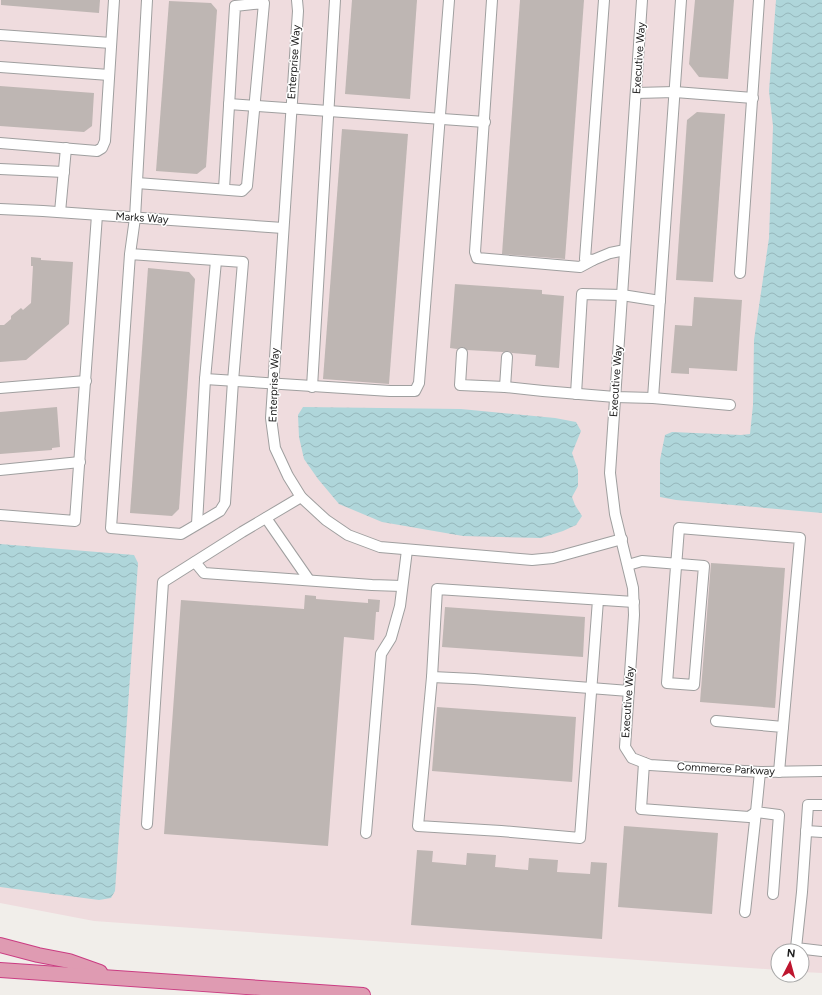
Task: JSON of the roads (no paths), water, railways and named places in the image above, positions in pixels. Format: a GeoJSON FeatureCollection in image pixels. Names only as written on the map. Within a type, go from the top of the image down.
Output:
{"type":"FeatureCollection","features":[{"type":"Feature","properties":{"kind":"highway"},"geometry":{"type":"LineString","coordinates":[[0,945],[69,961],[115,978]]}},
{"type":"Feature","properties":{"kind":"highway"},"geometry":{"type":"LineString","coordinates":[[0,970],[363,995]]}},
{"type":"Feature","properties":{"kind":"street"},"geometry":{"type":"LineString","coordinates":[[0,143],[97,150],[102,148],[105,141],[114,0]]}},
{"type":"Feature","properties":{"kind":"street"},"geometry":{"type":"LineString","coordinates":[[130,254],[242,262],[226,504],[220,511],[181,534],[111,528],[130,254],[135,218],[147,0]]}},
{"type":"Feature","properties":{"kind":"street","name":"Enterprise Way"},"geometry":{"type":"LineString","coordinates":[[297,0],[271,418],[275,448],[288,476],[302,497],[326,520],[348,535],[380,547],[532,560],[553,558],[622,539]]}},
{"type":"Feature","properties":{"kind":"street"},"geometry":{"type":"LineString","coordinates":[[312,387],[335,0]]}},
{"type":"Feature","properties":{"kind":"street"},"geometry":{"type":"LineString","coordinates":[[204,379],[312,387],[414,391],[419,383],[449,0]]}},
{"type":"Feature","properties":{"kind":"street"},"geometry":{"type":"LineString","coordinates":[[492,0],[485,122],[475,252],[477,258],[580,267],[610,253],[625,250]]}},
{"type":"Feature","properties":{"kind":"street"},"geometry":{"type":"LineString","coordinates":[[593,260],[585,259],[604,0]]}},
{"type":"Feature","properties":{"kind":"street","name":"Executive Way"},"geometry":{"type":"LineString","coordinates":[[632,758],[625,747],[634,615],[633,588],[622,539],[614,514],[610,473],[642,0]]}},
{"type":"Feature","properties":{"kind":"street"},"geometry":{"type":"LineString","coordinates":[[654,398],[681,0]]}},
{"type":"Feature","properties":{"kind":"street"},"geometry":{"type":"LineString","coordinates":[[740,274],[759,0]]}},
{"type":"Feature","properties":{"kind":"street"},"geometry":{"type":"LineString","coordinates":[[137,183],[224,189],[242,190],[247,186],[264,2],[235,6],[224,189]]}},
{"type":"Feature","properties":{"kind":"street"},"geometry":{"type":"LineString","coordinates":[[0,35],[111,43]]}},
{"type":"Feature","properties":{"kind":"street"},"geometry":{"type":"LineString","coordinates":[[0,67],[109,75]]}},
{"type":"Feature","properties":{"kind":"street"},"geometry":{"type":"LineString","coordinates":[[636,94],[675,92],[753,98]]}},
{"type":"Feature","properties":{"kind":"street"},"geometry":{"type":"LineString","coordinates":[[229,104],[485,122]]}},
{"type":"Feature","properties":{"kind":"street"},"geometry":{"type":"LineString","coordinates":[[60,212],[66,148]]}},
{"type":"Feature","properties":{"kind":"street"},"geometry":{"type":"LineString","coordinates":[[0,169],[64,172]]}},
{"type":"Feature","properties":{"kind":"street","name":"Marks Way"},"geometry":{"type":"LineString","coordinates":[[0,209],[283,228]]}},
{"type":"Feature","properties":{"kind":"street"},"geometry":{"type":"LineString","coordinates":[[0,515],[76,522],[97,215]]}},
{"type":"Feature","properties":{"kind":"street"},"geometry":{"type":"LineString","coordinates":[[197,524],[204,379],[216,260]]}},
{"type":"Feature","properties":{"kind":"street"},"geometry":{"type":"LineString","coordinates":[[576,394],[582,294],[622,295],[660,301]]}},
{"type":"Feature","properties":{"kind":"street"},"geometry":{"type":"LineString","coordinates":[[462,353],[460,385],[505,387],[615,397],[654,398],[730,405]]}},
{"type":"Feature","properties":{"kind":"street"},"geometry":{"type":"LineString","coordinates":[[505,387],[507,357]]}},
{"type":"Feature","properties":{"kind":"street"},"geometry":{"type":"LineString","coordinates":[[0,388],[86,381]]}},
{"type":"Feature","properties":{"kind":"street"},"geometry":{"type":"LineString","coordinates":[[0,470],[80,462]]}},
{"type":"Feature","properties":{"kind":"street"},"geometry":{"type":"LineString","coordinates":[[147,824],[163,582],[302,497]]}},
{"type":"Feature","properties":{"kind":"street"},"geometry":{"type":"LineString","coordinates":[[266,518],[309,580]]}},
{"type":"Feature","properties":{"kind":"street"},"geometry":{"type":"LineString","coordinates":[[628,564],[642,561],[677,564],[704,566],[694,686],[667,683],[677,564],[679,528],[800,538],[779,772]]}},
{"type":"Feature","properties":{"kind":"street"},"geometry":{"type":"LineString","coordinates":[[366,833],[381,654],[392,638],[400,606],[407,550]]}},
{"type":"Feature","properties":{"kind":"street"},"geometry":{"type":"LineString","coordinates":[[195,562],[204,573],[402,586]]}},
{"type":"Feature","properties":{"kind":"street"},"geometry":{"type":"LineString","coordinates":[[598,600],[580,838],[418,826],[432,677],[437,589],[634,602]]}},
{"type":"Feature","properties":{"kind":"street"},"geometry":{"type":"LineString","coordinates":[[432,677],[629,691]]}},
{"type":"Feature","properties":{"kind":"street"},"geometry":{"type":"LineString","coordinates":[[716,721],[783,727]]}},
{"type":"Feature","properties":{"kind":"street","name":"Commerce Parkway"},"geometry":{"type":"LineString","coordinates":[[632,758],[650,765],[760,772],[822,771]]}},
{"type":"Feature","properties":{"kind":"street"},"geometry":{"type":"LineString","coordinates":[[644,763],[641,810],[749,817],[756,812],[779,815],[773,894]]}},
{"type":"Feature","properties":{"kind":"street"},"geometry":{"type":"LineString","coordinates":[[745,912],[760,772]]}},
{"type":"Feature","properties":{"kind":"street"},"geometry":{"type":"LineString","coordinates":[[822,805],[808,805],[802,892],[796,948],[822,951]]}},
{"type":"Feature","properties":{"kind":"street"},"geometry":{"type":"LineString","coordinates":[[806,831],[822,832]]}},
{"type":"Feature","properties":{"kind":"water"},"geometry":{"type":"Polygon","coordinates":[[[776,0],[822,0],[822,513],[676,500],[660,497],[660,460],[665,435],[672,432],[741,435],[750,434],[753,405],[754,340],[769,238],[773,126],[769,91],[776,0]]]}},
{"type":"Feature","properties":{"kind":"water"},"geometry":{"type":"Polygon","coordinates":[[[303,407],[461,409],[555,418],[576,422],[581,431],[572,453],[578,470],[578,486],[572,497],[582,516],[576,525],[541,538],[463,536],[382,522],[339,504],[318,479],[304,459],[299,437],[298,415],[303,407]]]}},
{"type":"Feature","properties":{"kind":"water"},"geometry":{"type":"Polygon","coordinates":[[[0,544],[134,555],[138,563],[115,891],[111,898],[99,900],[0,887],[0,544]]]}}]}
